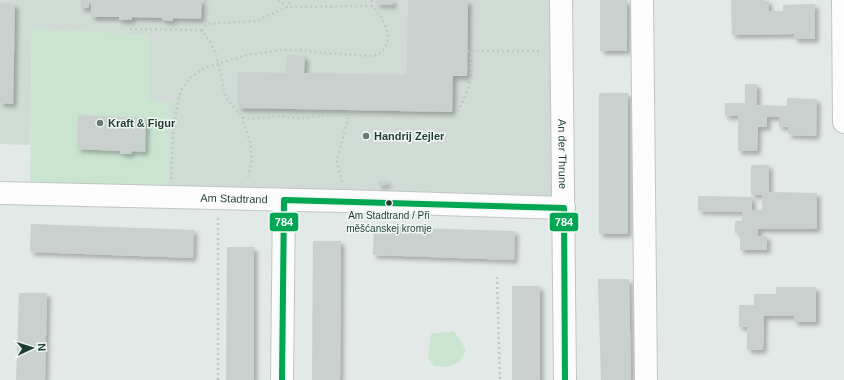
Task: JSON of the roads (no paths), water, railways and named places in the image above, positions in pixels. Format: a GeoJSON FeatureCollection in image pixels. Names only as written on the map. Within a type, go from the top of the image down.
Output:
{"type":"FeatureCollection","features":[{"type":"Feature","properties":{"kind":"street","name":"An der Thrune"},"geometry":{"type":"LineString","coordinates":[[561,0],[565,380]]}},
{"type":"Feature","properties":{"kind":"street"},"geometry":{"type":"LineString","coordinates":[[642,0],[646,380]]}},
{"type":"Feature","properties":{"kind":"street"},"geometry":{"type":"LineString","coordinates":[[843,0],[844,122]]}},
{"type":"Feature","properties":{"kind":"street","name":"Am Stadtrand"},"geometry":{"type":"LineString","coordinates":[[0,193],[564,208]]}},
{"type":"Feature","properties":{"kind":"street"},"geometry":{"type":"LineString","coordinates":[[282,380],[284,200]]}},
{"type":"Feature","properties":{"kind":"place","name":"Kraft & Figur"},"geometry":{"type":"Point","coordinates":[100,123]}},
{"type":"Feature","properties":{"kind":"place","name":"Handrij Zejler"},"geometry":{"type":"Point","coordinates":[366,136]}},
{"type":"Feature","properties":{"kind":"place","name":"Am Stadtrand / Při měšćanskej kromje"},"geometry":{"type":"Point","coordinates":[389,203]}}]}
